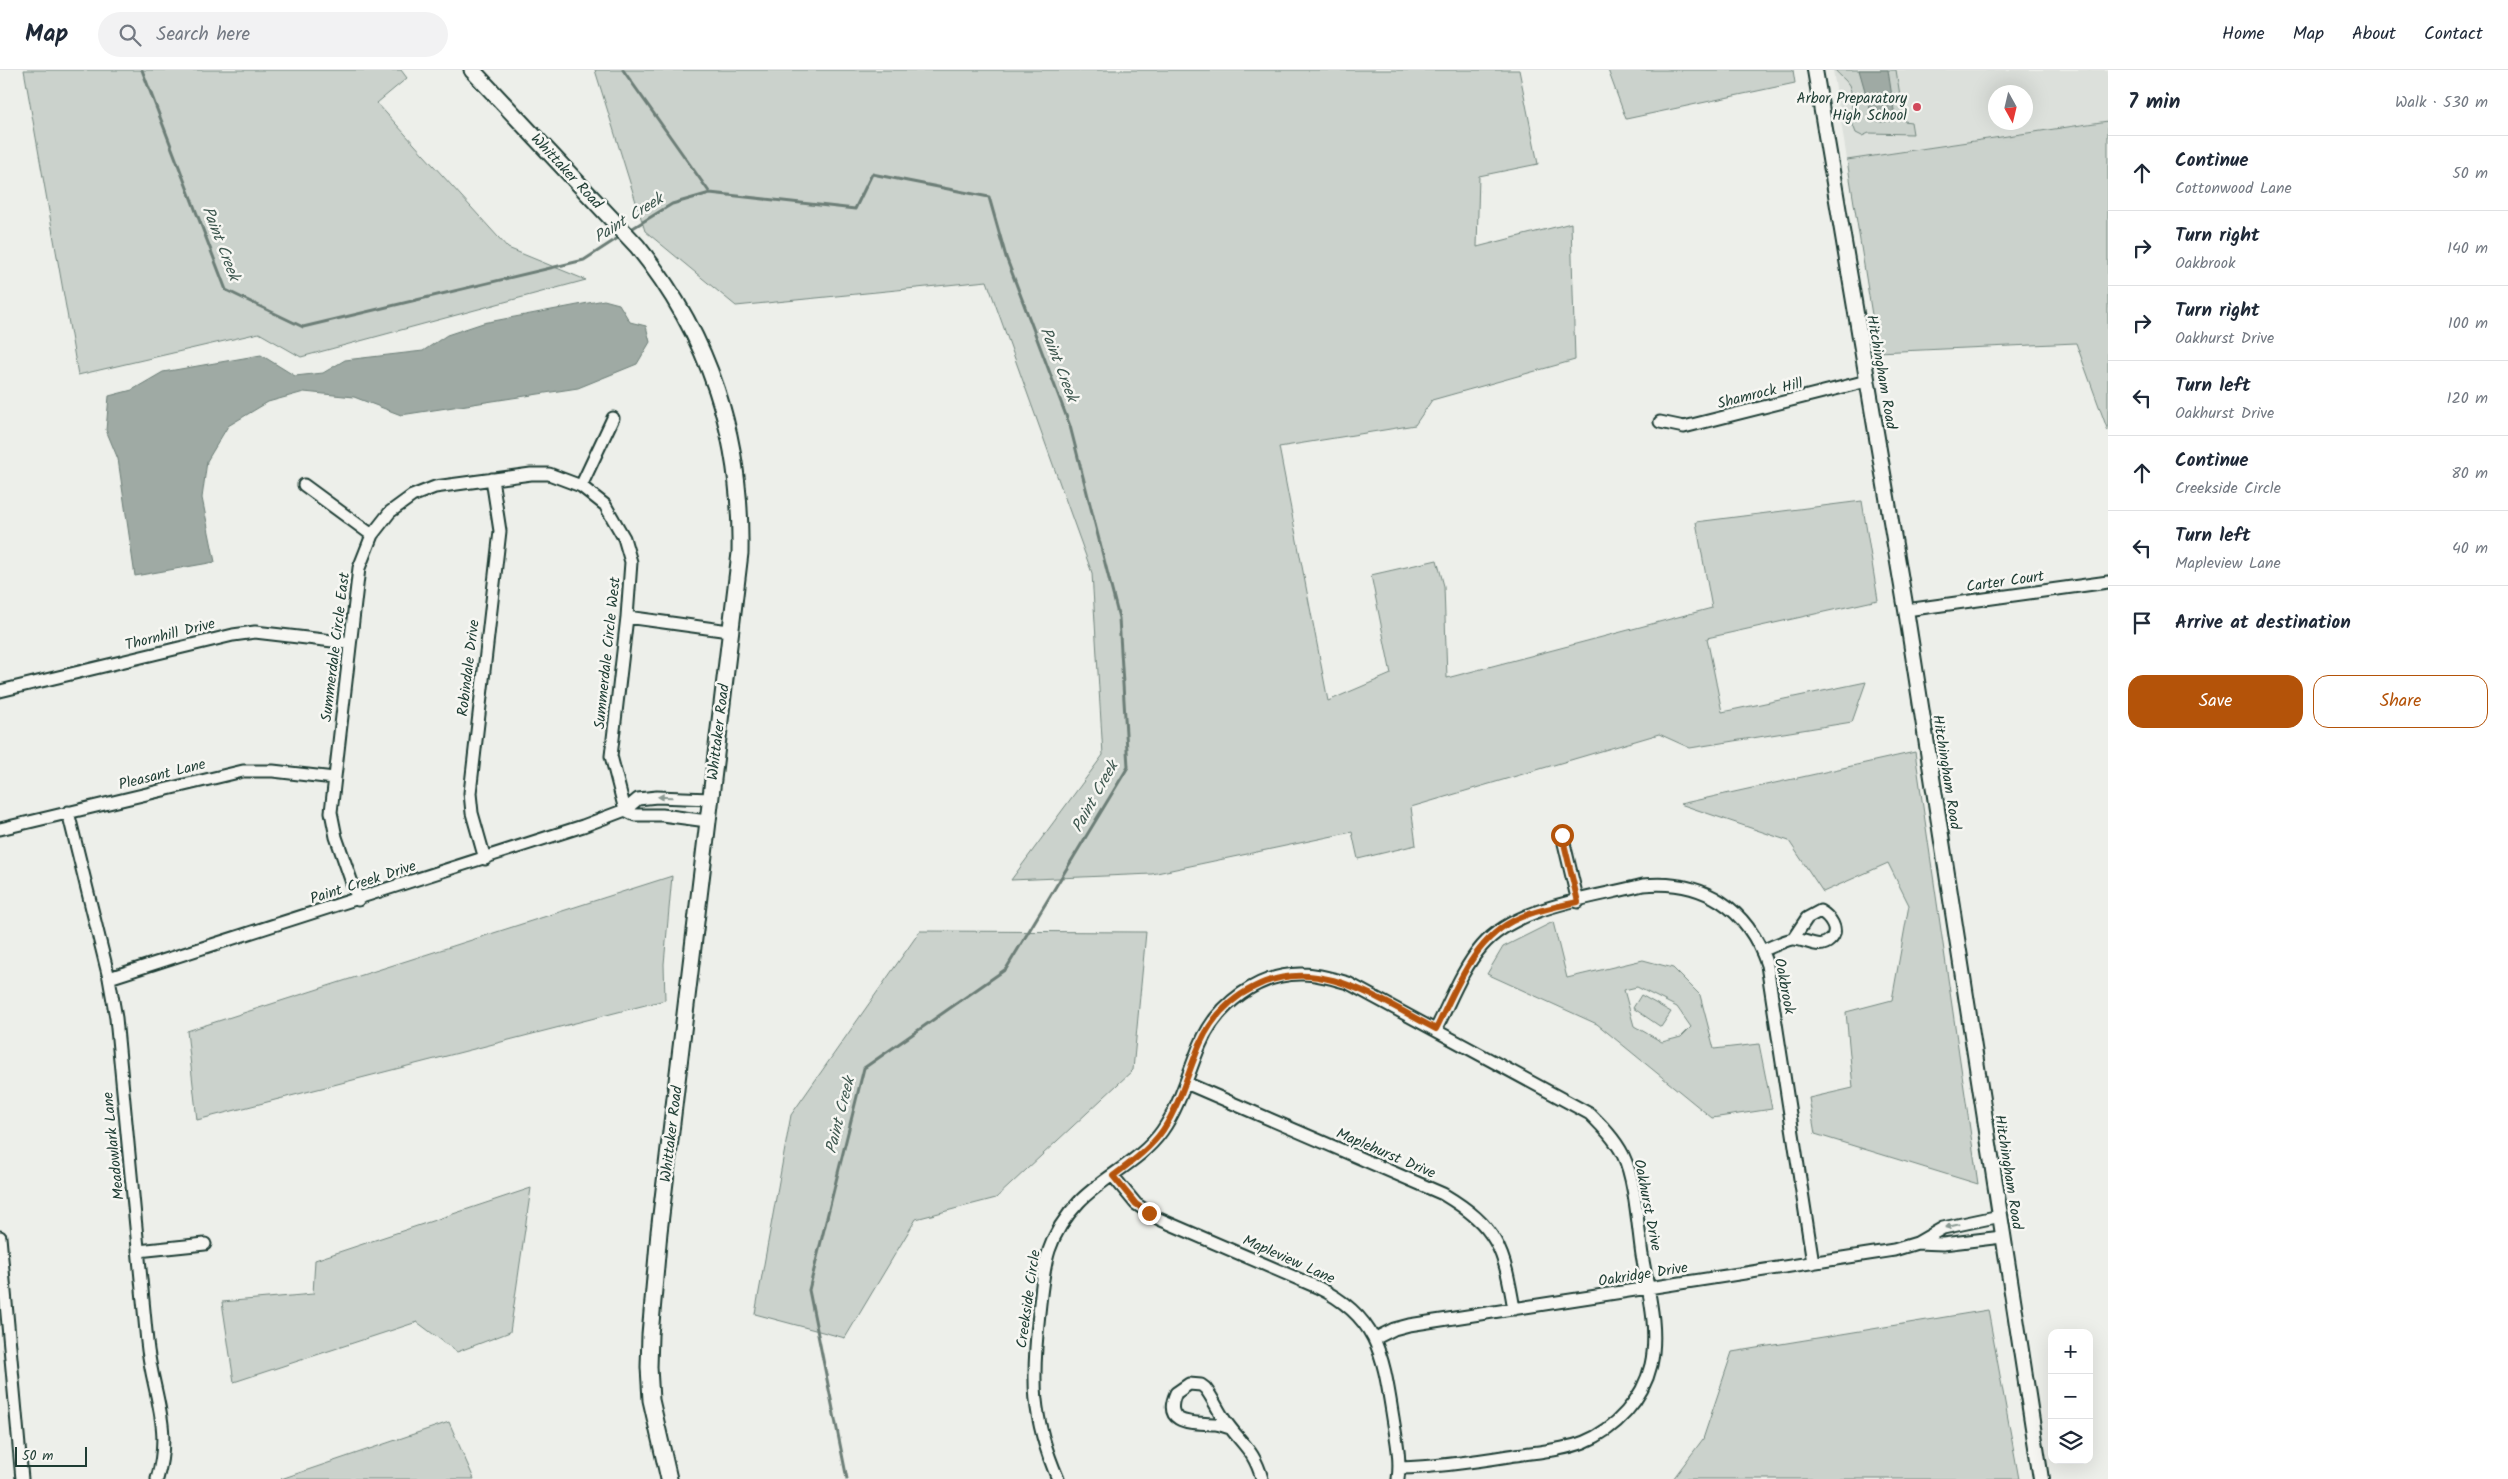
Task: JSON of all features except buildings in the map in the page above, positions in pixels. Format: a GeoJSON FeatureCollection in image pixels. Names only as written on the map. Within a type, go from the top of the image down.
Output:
{"type":"FeatureCollection","features":[{"type":"Feature","properties":{"kind":"main road","name":"Whittaker Road"},"geometry":{"type":"LineString","coordinates":[[472,70],[637,246],[658,272],[694,333],[708,366],[726,418],[734,458],[740,523],[737,577],[729,631],[659,1232],[650,1335],[651,1400],[669,1479]]}},
{"type":"Feature","properties":{"kind":"street","name":"Hitchingham Road"},"geometry":{"type":"LineString","coordinates":[[1815,70],[1906,610],[2041,1479]]}},
{"type":"Feature","properties":{"kind":"street","name":"Shamrock Hill"},"geometry":{"type":"LineString","coordinates":[[1660,422],[1684,427],[1867,381]]}},
{"type":"Feature","properties":{"kind":"street"},"geometry":{"type":"LineString","coordinates":[[581,486],[613,418]]}},
{"type":"Feature","properties":{"kind":"street","name":"Summerdale Circle West"},"geometry":{"type":"LineString","coordinates":[[492,479],[549,474],[581,486],[605,505],[624,538],[631,573],[611,756],[625,810]]}},
{"type":"Feature","properties":{"kind":"street","name":"Summerdale Circle East"},"geometry":{"type":"LineString","coordinates":[[358,900],[332,823],[334,778],[359,568],[372,535],[390,512],[412,496],[435,487],[492,479]]}},
{"type":"Feature","properties":{"kind":"street","name":"Robindale Drive"},"geometry":{"type":"LineString","coordinates":[[485,859],[472,813],[470,793],[500,530],[492,479]]}},
{"type":"Feature","properties":{"kind":"street"},"geometry":{"type":"LineString","coordinates":[[304,485],[372,535]]}},
{"type":"Feature","properties":{"kind":"street","name":"Carter Court"},"geometry":{"type":"LineString","coordinates":[[1906,610],[2108,582]]}},
{"type":"Feature","properties":{"kind":"street"},"geometry":{"type":"LineString","coordinates":[[627,617],[729,631]]}},
{"type":"Feature","properties":{"kind":"street","name":"Thornhill Drive"},"geometry":{"type":"LineString","coordinates":[[0,691],[233,635],[255,632],[350,643]]}},
{"type":"Feature","properties":{"kind":"street","name":"Pleasant Lane"},"geometry":{"type":"LineString","coordinates":[[0,829],[243,771],[273,771],[334,778]]}},
{"type":"Feature","properties":{"kind":"street","name":"Paint Creek Drive"},"geometry":{"type":"LineString","coordinates":[[109,978],[485,859],[625,810],[631,803],[646,798],[710,799]]}},
{"type":"Feature","properties":{"kind":"street","name":"Paint Creek Drive"},"geometry":{"type":"LineString","coordinates":[[625,810],[635,814],[662,815],[707,821]]}},
{"type":"Feature","properties":{"kind":"street","name":"Meadowlark Lane"},"geometry":{"type":"LineString","coordinates":[[68,812],[109,978],[116,1018],[147,1345],[164,1425],[163,1458],[156,1479]]}},
{"type":"Feature","properties":{"kind":"street"},"geometry":{"type":"LineString","coordinates":[[1562,835],[1578,902]]}},
{"type":"Feature","properties":{"kind":"street","name":"Oakbrook"},"geometry":{"type":"LineString","coordinates":[[1436,1029],[1468,967],[1481,947],[1493,934],[1518,918],[1643,885],[1671,884],[1694,889],[1715,898],[1734,911],[1748,928],[1762,951],[1770,980],[1813,1262]]}},
{"type":"Feature","properties":{"kind":"street"},"geometry":{"type":"LineString","coordinates":[[1762,951],[1793,939]]}},
{"type":"Feature","properties":{"kind":"street","name":"Oakhurst Drive"},"geometry":{"type":"LineString","coordinates":[[1186,1083],[1200,1044],[1224,1008],[1245,991],[1270,979],[1286,975],[1304,974],[1348,983],[1565,1098],[1590,1114],[1603,1127],[1623,1155],[1627,1167],[1654,1335],[1651,1364],[1637,1397],[1612,1426],[1582,1443],[1399,1474]]}},
{"type":"Feature","properties":{"kind":"street","name":"Creekside Circle"},"geometry":{"type":"LineString","coordinates":[[1058,1479],[1042,1438],[1034,1385],[1034,1366],[1044,1267],[1048,1249],[1059,1226],[1080,1201],[1146,1149],[1163,1130],[1186,1083]]}},
{"type":"Feature","properties":{"kind":"street","name":"Maplehurst Drive"},"geometry":{"type":"LineString","coordinates":[[1186,1083],[1443,1194],[1467,1208],[1483,1222],[1503,1255],[1514,1309]]}},
{"type":"Feature","properties":{"kind":"street","name":"Mapleview Lane"},"geometry":{"type":"LineString","coordinates":[[1113,1176],[1136,1204],[1159,1219],[1329,1293],[1354,1311],[1374,1339],[1384,1363],[1399,1474]]}},
{"type":"Feature","properties":{"kind":"street","name":"Oakridge Drive"},"geometry":{"type":"LineString","coordinates":[[1374,1339],[1394,1329],[1409,1326],[1894,1250],[1917,1243],[1943,1228],[2000,1216]]}},
{"type":"Feature","properties":{"kind":"street"},"geometry":{"type":"LineString","coordinates":[[0,1237],[22,1479]]}},
{"type":"Feature","properties":{"kind":"street","name":"Oakridge Drive"},"geometry":{"type":"LineString","coordinates":[[1917,1243],[1943,1244],[2002,1237]]}},
{"type":"Feature","properties":{"kind":"street"},"geometry":{"type":"LineString","coordinates":[[138,1251],[206,1244]]}},
{"type":"Feature","properties":{"kind":"street"},"geometry":{"type":"LineString","coordinates":[[1230,1428],[1217,1424],[1190,1424],[1180,1419],[1174,1409],[1176,1393],[1189,1384],[1200,1385],[1210,1394],[1230,1428],[1245,1442],[1256,1460],[1262,1479]]}},
{"type":"Feature","properties":{"kind":"shaded area"},"geometry":{"type":"Polygon","coordinates":[[[24,70],[401,70],[407,78],[377,103],[508,248],[586,280],[301,357],[259,333],[78,375],[24,70]]]}},
{"type":"Feature","properties":{"kind":"shaded area"},"geometry":{"type":"Polygon","coordinates":[[[595,70],[1519,70],[1538,164],[1479,176],[1477,247],[1571,223],[1575,360],[1432,400],[1415,425],[1279,447],[1328,701],[1391,674],[1371,575],[1437,560],[1444,586],[1447,678],[1712,608],[1696,522],[1862,501],[1878,600],[1707,638],[1722,712],[1866,682],[1852,722],[1690,748],[1659,734],[1411,807],[1416,845],[1358,859],[1352,832],[1152,874],[1011,880],[1103,755],[1092,573],[987,281],[736,306],[645,231],[595,70]]]}},
{"type":"Feature","properties":{"kind":"shaded area"},"geometry":{"type":"Polygon","coordinates":[[[1608,70],[1793,70],[1795,83],[1626,119],[1608,70]]]}},
{"type":"Feature","properties":{"kind":"shaded area","name":"Arbor Preparatory High School"},"geometry":{"type":"Polygon","coordinates":[[[1833,70],[2108,70],[2108,121],[1847,160],[1833,70]]]}},
{"type":"Feature","properties":{"kind":"shaded area"},"geometry":{"type":"Polygon","coordinates":[[[1835,70],[1896,70],[1904,121],[1911,122],[1913,134],[1869,133],[1862,136],[1856,133],[1852,120],[1852,97],[1849,85],[1835,70]]]}},
{"type":"Feature","properties":{"kind":"shaded area"},"geometry":{"type":"Polygon","coordinates":[[[1859,70],[1888,70],[1895,117],[1893,121],[1880,122],[1873,119],[1859,70]]]}},
{"type":"Feature","properties":{"kind":"shaded area"},"geometry":{"type":"Polygon","coordinates":[[[2108,121],[2108,431],[2076,343],[1878,352],[1847,160],[2108,121]]]}},
{"type":"Feature","properties":{"kind":"shaded area"},"geometry":{"type":"Polygon","coordinates":[[[604,300],[619,304],[630,322],[646,326],[650,342],[637,364],[578,388],[401,415],[354,397],[304,392],[268,402],[228,426],[207,461],[202,498],[215,562],[135,576],[118,459],[106,430],[109,396],[132,390],[163,372],[261,355],[295,376],[323,373],[345,360],[423,351],[447,335],[483,323],[604,300]]]}},
{"type":"Feature","properties":{"kind":"shaded area"},"geometry":{"type":"Polygon","coordinates":[[[1915,752],[1978,1184],[1815,1134],[1809,1098],[1853,1088],[1846,1012],[1892,1000],[1909,905],[1888,863],[1823,892],[1789,841],[1680,804],[1915,752]]]}},
{"type":"Feature","properties":{"kind":"shaded area"},"geometry":{"type":"Polygon","coordinates":[[[672,876],[664,964],[665,1000],[197,1120],[187,1031],[672,876]]]}},
{"type":"Feature","properties":{"kind":"shaded area"},"geometry":{"type":"Polygon","coordinates":[[[1553,922],[1567,978],[1643,960],[1673,968],[1700,995],[1714,1049],[1759,1044],[1772,1109],[1712,1118],[1597,1024],[1487,974],[1503,947],[1553,922]],[[1637,987],[1624,990],[1634,1026],[1662,1042],[1681,1037],[1691,1027],[1677,1007],[1637,987]]]}},
{"type":"Feature","properties":{"kind":"shaded area"},"geometry":{"type":"Polygon","coordinates":[[[920,931],[1146,932],[1133,1070],[996,1198],[916,1219],[845,1338],[755,1314],[791,1115],[920,931]]]}},
{"type":"Feature","properties":{"kind":"shaded area"},"geometry":{"type":"Polygon","coordinates":[[[1641,995],[1671,1012],[1661,1027],[1633,1008],[1641,995]]]}},
{"type":"Feature","properties":{"kind":"shaded area"},"geometry":{"type":"Polygon","coordinates":[[[531,1188],[510,1332],[457,1352],[417,1322],[234,1382],[222,1302],[313,1294],[315,1260],[531,1188]]]}},
{"type":"Feature","properties":{"kind":"shaded area"},"geometry":{"type":"Polygon","coordinates":[[[1988,1310],[2019,1479],[1673,1479],[1703,1439],[1732,1352],[1988,1310]]]}},
{"type":"Feature","properties":{"kind":"shaded area"},"geometry":{"type":"Polygon","coordinates":[[[449,1422],[474,1479],[281,1479],[449,1422]]]}},
{"type":"Feature","properties":{"kind":"waterway","name":"Paint Creek"},"geometry":{"type":"LineString","coordinates":[[142,70],[226,290],[303,327],[584,260],[621,236]]}},
{"type":"Feature","properties":{"kind":"waterway"},"geometry":{"type":"LineString","coordinates":[[623,70],[710,193]]}},
{"type":"Feature","properties":{"kind":"waterway","name":"Paint Creek"},"geometry":{"type":"LineString","coordinates":[[628,231],[672,204],[710,193],[855,209],[872,174],[989,197],[1006,257],[1070,426],[1119,618],[1128,767],[1006,969],[864,1068],[809,1290],[847,1479]]}},
{"type":"Feature","properties":{"kind":"place","name":"Arbor Preparatory High School"},"geometry":{"type":"Point","coordinates":[1917,107]}},
{"type":"Feature","properties":{"kind":"route"},"geometry":{"type":"LineString","coordinates":[[1149,1213],[1136,1204],[1113,1176],[1146,1149],[1163,1130],[1186,1083],[1200,1044],[1216,1017],[1224,1008],[1245,991],[1258,984],[1286,975],[1304,974],[1332,978],[1348,983],[1436,1029],[1475,954],[1493,934],[1518,918],[1540,910],[1578,902],[1562,835]]}}]}
